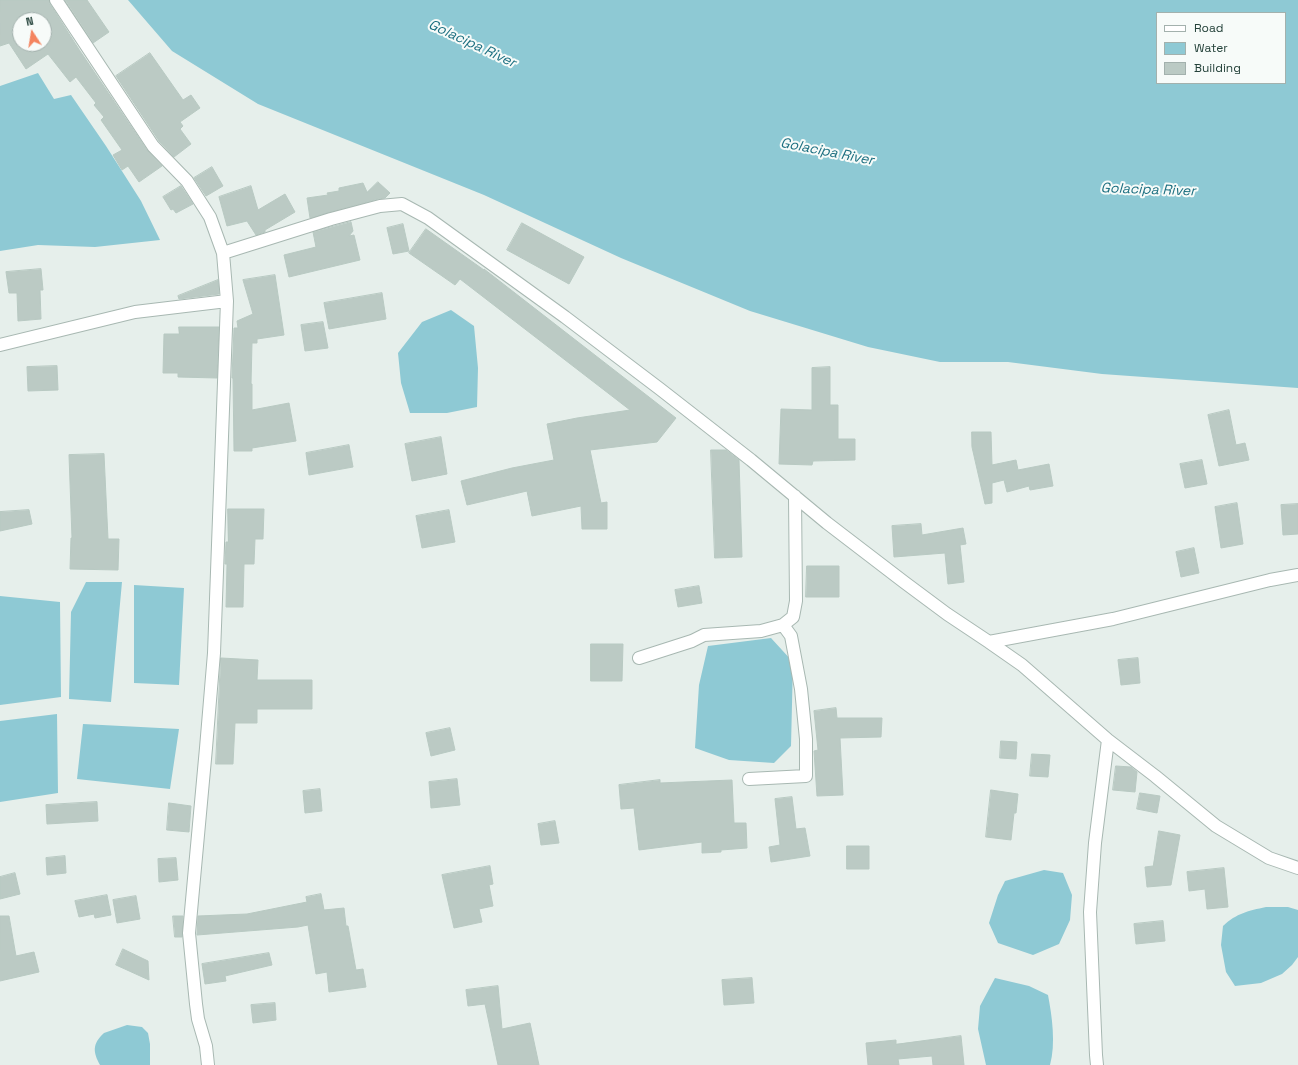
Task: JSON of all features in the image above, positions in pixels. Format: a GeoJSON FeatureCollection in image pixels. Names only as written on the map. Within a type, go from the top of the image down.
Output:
{"type":"FeatureCollection","features":[{"type":"Feature","properties":{"kind":"street"},"geometry":{"type":"LineString","coordinates":[[56,0],[153,146],[187,181],[210,217],[223,253],[227,301],[214,653],[189,934],[198,1019],[206,1046],[208,1065]]}},
{"type":"Feature","properties":{"kind":"street"},"geometry":{"type":"LineString","coordinates":[[223,253],[331,219],[380,206],[402,204],[428,218],[559,313],[660,389],[751,460],[827,523],[947,614],[973,630],[1022,665],[1108,740],[1216,826],[1269,858],[1298,868]]}},
{"type":"Feature","properties":{"kind":"street"},"geometry":{"type":"LineString","coordinates":[[0,345],[135,312],[227,301]]}},
{"type":"Feature","properties":{"kind":"street"},"geometry":{"type":"LineString","coordinates":[[638,658],[692,641],[704,635],[761,631],[783,625],[792,617],[796,601],[795,496]]}},
{"type":"Feature","properties":{"kind":"street"},"geometry":{"type":"LineString","coordinates":[[989,642],[1113,619],[1270,580],[1298,575]]}},
{"type":"Feature","properties":{"kind":"street"},"geometry":{"type":"LineString","coordinates":[[748,779],[806,776],[806,739],[801,689],[791,636],[783,625]]}},
{"type":"Feature","properties":{"kind":"street"},"geometry":{"type":"LineString","coordinates":[[1097,1065],[1090,912],[1095,843],[1108,740]]}},
{"type":"Feature","properties":{"kind":"water","name":"Golacipa River"},"geometry":{"type":"Polygon","coordinates":[[[128,0],[1298,0],[1298,388],[1102,374],[1008,362],[940,362],[868,347],[750,311],[621,258],[484,195],[258,104],[172,51],[128,0]]]}},
{"type":"Feature","properties":{"kind":"water"},"geometry":{"type":"Polygon","coordinates":[[[38,73],[54,99],[71,95],[141,201],[160,240],[95,247],[38,245],[0,251],[0,86],[38,73]]]}},
{"type":"Feature","properties":{"kind":"water"},"geometry":{"type":"Polygon","coordinates":[[[451,310],[474,326],[478,368],[477,407],[447,413],[410,413],[401,383],[398,353],[422,322],[451,310]]]}},
{"type":"Feature","properties":{"kind":"water"},"geometry":{"type":"Polygon","coordinates":[[[86,582],[122,582],[111,702],[69,699],[71,612],[86,582]]]}},
{"type":"Feature","properties":{"kind":"water"},"geometry":{"type":"Polygon","coordinates":[[[134,585],[184,588],[179,685],[134,683],[134,585]]]}},
{"type":"Feature","properties":{"kind":"water"},"geometry":{"type":"Polygon","coordinates":[[[0,596],[60,602],[61,697],[0,705],[0,596]]]}},
{"type":"Feature","properties":{"kind":"water"},"geometry":{"type":"Polygon","coordinates":[[[771,638],[793,662],[791,746],[774,763],[729,760],[695,748],[699,685],[708,646],[771,638]]]}},
{"type":"Feature","properties":{"kind":"water"},"geometry":{"type":"Polygon","coordinates":[[[57,714],[58,793],[0,802],[0,721],[57,714]]]}},
{"type":"Feature","properties":{"kind":"water"},"geometry":{"type":"Polygon","coordinates":[[[83,724],[179,729],[170,789],[77,779],[83,724]]]}},
{"type":"Feature","properties":{"kind":"water"},"geometry":{"type":"Polygon","coordinates":[[[1044,870],[1063,873],[1072,895],[1070,920],[1059,944],[1033,955],[998,943],[989,923],[998,895],[1005,881],[1044,870]]]}},
{"type":"Feature","properties":{"kind":"water"},"geometry":{"type":"Polygon","coordinates":[[[1266,907],[1288,907],[1298,910],[1298,957],[1282,974],[1261,983],[1235,986],[1226,972],[1221,945],[1223,926],[1233,918],[1243,913],[1266,907]]]}},
{"type":"Feature","properties":{"kind":"water"},"geometry":{"type":"Polygon","coordinates":[[[995,978],[1029,986],[1048,995],[1053,1039],[1050,1065],[986,1065],[978,1029],[980,1006],[995,978]]]}},
{"type":"Feature","properties":{"kind":"water"},"geometry":{"type":"Polygon","coordinates":[[[127,1025],[142,1027],[148,1033],[150,1044],[150,1065],[100,1065],[95,1052],[97,1041],[104,1033],[127,1025]]]}},
{"type":"Feature","properties":{"kind":"building"},"geometry":{"type":"Polygon","coordinates":[[[0,0],[49,0],[50,4],[80,51],[147,150],[162,166],[139,182],[128,166],[122,170],[113,155],[122,150],[101,120],[104,117],[94,105],[96,103],[76,77],[70,82],[48,54],[26,69],[15,52],[52,52],[52,12],[12,12],[12,48],[9,43],[0,46],[0,0]]]}},
{"type":"Feature","properties":{"kind":"building"},"geometry":{"type":"Polygon","coordinates":[[[65,0],[87,0],[109,32],[93,43],[65,0]]]}},
{"type":"Feature","properties":{"kind":"building"},"geometry":{"type":"Polygon","coordinates":[[[150,53],[183,100],[191,95],[200,108],[180,122],[183,126],[180,129],[191,144],[174,157],[159,141],[116,76],[150,53]]]}},
{"type":"Feature","properties":{"kind":"building"},"geometry":{"type":"Polygon","coordinates":[[[212,167],[223,186],[206,196],[194,178],[212,167]]]}},
{"type":"Feature","properties":{"kind":"building"},"geometry":{"type":"Polygon","coordinates":[[[378,182],[390,193],[385,198],[310,218],[307,198],[328,195],[327,193],[339,191],[339,188],[363,183],[367,192],[378,182]]]}},
{"type":"Feature","properties":{"kind":"building"},"geometry":{"type":"Polygon","coordinates":[[[181,186],[193,204],[176,213],[173,209],[171,210],[163,197],[181,186]]]}},
{"type":"Feature","properties":{"kind":"building"},"geometry":{"type":"Polygon","coordinates":[[[251,186],[258,210],[285,194],[295,212],[265,230],[265,232],[256,235],[247,221],[227,226],[219,197],[251,186]]]}},
{"type":"Feature","properties":{"kind":"building"},"geometry":{"type":"Polygon","coordinates":[[[351,222],[353,231],[349,236],[354,235],[360,260],[289,277],[284,255],[316,247],[313,232],[351,222]]]}},
{"type":"Feature","properties":{"kind":"building"},"geometry":{"type":"Polygon","coordinates":[[[522,223],[584,257],[569,284],[507,250],[522,223]]]}},
{"type":"Feature","properties":{"kind":"building"},"geometry":{"type":"Polygon","coordinates":[[[403,224],[409,251],[393,254],[387,228],[403,224]]]}},
{"type":"Feature","properties":{"kind":"building"},"geometry":{"type":"Polygon","coordinates":[[[426,229],[484,269],[676,418],[657,442],[590,450],[601,503],[607,502],[607,529],[582,529],[581,506],[532,516],[527,491],[467,505],[461,481],[512,468],[554,460],[547,424],[630,410],[460,279],[455,285],[409,253],[426,229]]]}},
{"type":"Feature","properties":{"kind":"building"},"geometry":{"type":"Polygon","coordinates":[[[41,269],[43,290],[40,290],[41,319],[18,321],[17,293],[9,293],[6,272],[41,269]]]}},
{"type":"Feature","properties":{"kind":"building"},"geometry":{"type":"Polygon","coordinates":[[[275,275],[284,335],[257,339],[257,343],[252,343],[252,410],[289,403],[296,441],[252,448],[252,451],[234,451],[232,378],[234,328],[238,328],[237,321],[253,314],[243,280],[275,275]]]}},
{"type":"Feature","properties":{"kind":"building"},"geometry":{"type":"Polygon","coordinates":[[[218,280],[219,294],[179,299],[178,296],[218,280]]]}},
{"type":"Feature","properties":{"kind":"building"},"geometry":{"type":"Polygon","coordinates":[[[382,293],[386,319],[329,329],[324,303],[382,293]]]}},
{"type":"Feature","properties":{"kind":"building"},"geometry":{"type":"Polygon","coordinates":[[[323,322],[328,348],[305,351],[301,325],[323,322]]]}},
{"type":"Feature","properties":{"kind":"building"},"geometry":{"type":"Polygon","coordinates":[[[179,327],[219,327],[217,378],[178,377],[178,373],[163,373],[164,334],[179,334],[179,327]]]}},
{"type":"Feature","properties":{"kind":"building"},"geometry":{"type":"Polygon","coordinates":[[[57,366],[58,390],[28,391],[27,367],[57,366]]]}},
{"type":"Feature","properties":{"kind":"building"},"geometry":{"type":"Polygon","coordinates":[[[830,367],[830,405],[838,405],[838,439],[855,439],[855,460],[813,461],[812,465],[779,464],[781,409],[812,410],[812,368],[830,367]]]}},
{"type":"Feature","properties":{"kind":"building"},"geometry":{"type":"Polygon","coordinates":[[[1229,410],[1236,445],[1245,443],[1249,460],[1219,466],[1208,415],[1229,410]]]}},
{"type":"Feature","properties":{"kind":"building"},"geometry":{"type":"Polygon","coordinates":[[[972,432],[991,432],[992,465],[1016,460],[1018,470],[1049,464],[1053,486],[1030,490],[1029,486],[1007,492],[1004,480],[992,483],[992,503],[985,504],[972,447],[972,432]]]}},
{"type":"Feature","properties":{"kind":"building"},"geometry":{"type":"Polygon","coordinates":[[[441,437],[447,474],[412,481],[405,444],[441,437]]]}},
{"type":"Feature","properties":{"kind":"building"},"geometry":{"type":"Polygon","coordinates":[[[349,445],[353,467],[309,475],[306,453],[349,445]]]}},
{"type":"Feature","properties":{"kind":"building"},"geometry":{"type":"Polygon","coordinates":[[[711,450],[726,450],[739,460],[742,557],[715,558],[711,450]]]}},
{"type":"Feature","properties":{"kind":"building"},"geometry":{"type":"Polygon","coordinates":[[[104,454],[108,539],[119,539],[118,570],[70,569],[72,538],[69,455],[104,454]]]}},
{"type":"Feature","properties":{"kind":"building"},"geometry":{"type":"Polygon","coordinates":[[[1202,460],[1207,484],[1185,488],[1180,464],[1202,460]]]}},
{"type":"Feature","properties":{"kind":"building"},"geometry":{"type":"Polygon","coordinates":[[[1237,503],[1243,544],[1221,548],[1215,507],[1237,503]]]}},
{"type":"Feature","properties":{"kind":"building"},"geometry":{"type":"Polygon","coordinates":[[[1298,504],[1298,534],[1283,535],[1281,505],[1298,504]]]}},
{"type":"Feature","properties":{"kind":"building"},"geometry":{"type":"Polygon","coordinates":[[[228,509],[264,509],[263,539],[255,539],[254,564],[244,564],[243,607],[226,607],[227,564],[225,564],[226,542],[228,542],[228,509]]]}},
{"type":"Feature","properties":{"kind":"building"},"geometry":{"type":"Polygon","coordinates":[[[29,510],[32,524],[0,531],[0,512],[29,510]]]}},
{"type":"Feature","properties":{"kind":"building"},"geometry":{"type":"Polygon","coordinates":[[[449,510],[455,542],[422,548],[416,516],[449,510]]]}},
{"type":"Feature","properties":{"kind":"building"},"geometry":{"type":"Polygon","coordinates":[[[921,524],[922,535],[963,528],[966,544],[960,545],[964,582],[948,584],[945,553],[894,557],[892,526],[921,524]]]}},
{"type":"Feature","properties":{"kind":"building"},"geometry":{"type":"Polygon","coordinates":[[[1194,548],[1199,573],[1181,577],[1176,552],[1194,548]]]}},
{"type":"Feature","properties":{"kind":"building"},"geometry":{"type":"Polygon","coordinates":[[[807,566],[839,566],[839,597],[806,597],[807,566]]]}},
{"type":"Feature","properties":{"kind":"building"},"geometry":{"type":"Polygon","coordinates":[[[699,586],[702,603],[678,607],[675,590],[699,586]]]}},
{"type":"Feature","properties":{"kind":"building"},"geometry":{"type":"Polygon","coordinates":[[[591,644],[623,644],[622,681],[591,681],[591,644]]]}},
{"type":"Feature","properties":{"kind":"building"},"geometry":{"type":"Polygon","coordinates":[[[221,658],[258,660],[257,680],[312,680],[312,709],[257,709],[257,723],[235,723],[233,764],[216,764],[221,658]]]}},
{"type":"Feature","properties":{"kind":"building"},"geometry":{"type":"Polygon","coordinates":[[[1138,658],[1140,683],[1121,685],[1118,660],[1138,658]]]}},
{"type":"Feature","properties":{"kind":"building"},"geometry":{"type":"Polygon","coordinates":[[[836,708],[837,718],[882,718],[881,737],[840,738],[843,795],[817,796],[814,751],[818,750],[814,711],[836,708]]]}},
{"type":"Feature","properties":{"kind":"building"},"geometry":{"type":"Polygon","coordinates":[[[450,728],[455,750],[431,756],[426,733],[450,728]]]}},
{"type":"Feature","properties":{"kind":"building"},"geometry":{"type":"Polygon","coordinates":[[[1001,741],[1017,742],[1016,759],[1000,758],[1001,741]]]}},
{"type":"Feature","properties":{"kind":"building"},"geometry":{"type":"Polygon","coordinates":[[[1032,754],[1050,755],[1048,777],[1030,776],[1032,754]]]}},
{"type":"Feature","properties":{"kind":"building"},"geometry":{"type":"Polygon","coordinates":[[[1116,766],[1131,767],[1137,772],[1135,792],[1113,790],[1116,766]]]}},
{"type":"Feature","properties":{"kind":"building"},"geometry":{"type":"Polygon","coordinates":[[[457,779],[460,805],[431,808],[429,782],[457,779]]]}},
{"type":"Feature","properties":{"kind":"building"},"geometry":{"type":"Polygon","coordinates":[[[660,780],[660,783],[732,780],[734,823],[746,823],[747,848],[702,853],[702,842],[639,850],[634,808],[621,809],[619,785],[660,780]]]}},
{"type":"Feature","properties":{"kind":"building"},"geometry":{"type":"Polygon","coordinates":[[[320,789],[322,811],[305,813],[303,791],[320,789]]]}},
{"type":"Feature","properties":{"kind":"building"},"geometry":{"type":"Polygon","coordinates":[[[991,790],[1018,794],[1011,840],[986,837],[991,790]]]}},
{"type":"Feature","properties":{"kind":"building"},"geometry":{"type":"Polygon","coordinates":[[[1140,793],[1160,796],[1157,813],[1137,809],[1140,793]]]}},
{"type":"Feature","properties":{"kind":"building"},"geometry":{"type":"Polygon","coordinates":[[[792,797],[796,829],[805,828],[810,856],[771,862],[769,847],[780,845],[775,799],[792,797]]]}},
{"type":"Feature","properties":{"kind":"building"},"geometry":{"type":"Polygon","coordinates":[[[97,802],[98,821],[47,824],[46,805],[97,802]]]}},
{"type":"Feature","properties":{"kind":"building"},"geometry":{"type":"Polygon","coordinates":[[[169,803],[191,806],[189,832],[167,830],[169,803]]]}},
{"type":"Feature","properties":{"kind":"building"},"geometry":{"type":"Polygon","coordinates":[[[555,821],[559,843],[541,845],[538,824],[555,821]]]}},
{"type":"Feature","properties":{"kind":"building"},"geometry":{"type":"Polygon","coordinates":[[[1159,831],[1180,835],[1171,885],[1147,887],[1145,867],[1153,866],[1159,831]]]}},
{"type":"Feature","properties":{"kind":"building"},"geometry":{"type":"Polygon","coordinates":[[[847,846],[869,846],[869,869],[847,869],[847,846]]]}},
{"type":"Feature","properties":{"kind":"building"},"geometry":{"type":"Polygon","coordinates":[[[65,856],[66,873],[47,875],[46,858],[65,856]]]}},
{"type":"Feature","properties":{"kind":"building"},"geometry":{"type":"Polygon","coordinates":[[[176,858],[178,880],[159,882],[158,859],[176,858]]]}},
{"type":"Feature","properties":{"kind":"building"},"geometry":{"type":"Polygon","coordinates":[[[490,866],[493,884],[489,885],[493,906],[479,909],[482,922],[454,928],[442,875],[490,866]]]}},
{"type":"Feature","properties":{"kind":"building"},"geometry":{"type":"Polygon","coordinates":[[[1224,868],[1228,907],[1207,909],[1205,889],[1189,891],[1187,872],[1224,868]]]}},
{"type":"Feature","properties":{"kind":"building"},"geometry":{"type":"Polygon","coordinates":[[[15,873],[20,894],[0,899],[0,877],[15,873]]]}},
{"type":"Feature","properties":{"kind":"building"},"geometry":{"type":"Polygon","coordinates":[[[321,894],[324,910],[344,908],[346,926],[348,926],[356,970],[363,969],[366,987],[329,992],[327,972],[316,974],[308,925],[197,935],[198,916],[247,914],[307,902],[306,897],[321,894]]]}},
{"type":"Feature","properties":{"kind":"building"},"geometry":{"type":"Polygon","coordinates":[[[107,895],[111,915],[95,918],[94,914],[79,917],[75,901],[107,895]]]}},
{"type":"Feature","properties":{"kind":"building"},"geometry":{"type":"Polygon","coordinates":[[[136,896],[140,919],[117,923],[113,900],[136,896]]]}},
{"type":"Feature","properties":{"kind":"building"},"geometry":{"type":"Polygon","coordinates":[[[0,916],[9,916],[16,956],[34,952],[39,972],[0,981],[0,916]]]}},
{"type":"Feature","properties":{"kind":"building"},"geometry":{"type":"Polygon","coordinates":[[[173,916],[183,916],[182,937],[175,937],[173,916]]]}},
{"type":"Feature","properties":{"kind":"building"},"geometry":{"type":"Polygon","coordinates":[[[1163,921],[1165,941],[1136,944],[1134,924],[1163,921]]]}},
{"type":"Feature","properties":{"kind":"building"},"geometry":{"type":"Polygon","coordinates":[[[123,949],[148,961],[149,980],[116,965],[123,949]]]}},
{"type":"Feature","properties":{"kind":"building"},"geometry":{"type":"Polygon","coordinates":[[[269,953],[272,965],[225,976],[226,981],[205,984],[202,964],[269,953]]]}},
{"type":"Feature","properties":{"kind":"building"},"geometry":{"type":"Polygon","coordinates":[[[752,978],[754,1003],[724,1005],[722,980],[752,978]]]}},
{"type":"Feature","properties":{"kind":"building"},"geometry":{"type":"Polygon","coordinates":[[[498,986],[502,1029],[530,1023],[539,1065],[498,1065],[485,1004],[468,1006],[466,990],[498,986]]]}},
{"type":"Feature","properties":{"kind":"building"},"geometry":{"type":"Polygon","coordinates":[[[275,1003],[276,1020],[253,1023],[251,1005],[275,1003]]]}},
{"type":"Feature","properties":{"kind":"building"},"geometry":{"type":"Polygon","coordinates":[[[961,1036],[964,1065],[933,1065],[932,1056],[898,1059],[899,1065],[868,1065],[866,1043],[896,1040],[896,1044],[961,1036]]]}}]}
